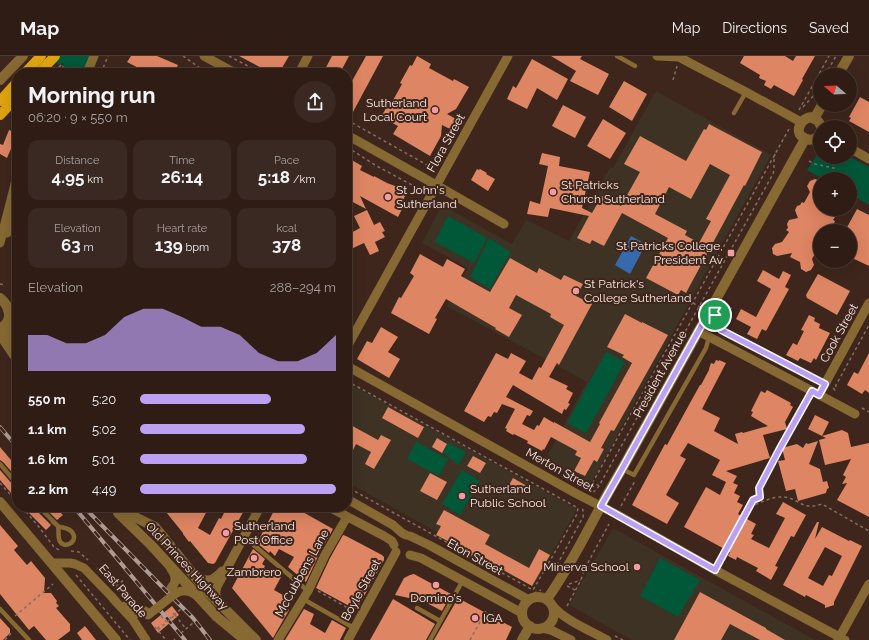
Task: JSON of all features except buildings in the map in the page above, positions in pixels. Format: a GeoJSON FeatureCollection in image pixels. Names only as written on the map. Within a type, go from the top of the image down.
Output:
{"type":"FeatureCollection","features":[{"type":"Feature","properties":{"kind":"main road"},"geometry":{"type":"LineString","coordinates":[[30,68],[41,56]]}},
{"type":"Feature","properties":{"kind":"main road"},"geometry":{"type":"LineString","coordinates":[[44,68],[55,56]]}},
{"type":"Feature","properties":{"kind":"main road"},"geometry":{"type":"LineString","coordinates":[[0,101],[12,88]]}},
{"type":"Feature","properties":{"kind":"main road"},"geometry":{"type":"LineString","coordinates":[[0,115],[12,102]]}},
{"type":"Feature","properties":{"kind":"street"},"geometry":{"type":"LineString","coordinates":[[0,80],[23,56]]}},
{"type":"Feature","properties":{"kind":"street"},"geometry":{"type":"LineString","coordinates":[[89,68],[94,56]]}},
{"type":"Feature","properties":{"kind":"street"},"geometry":{"type":"LineString","coordinates":[[204,56],[226,68]]}},
{"type":"Feature","properties":{"kind":"street"},"geometry":{"type":"LineString","coordinates":[[301,68],[308,56]]}},
{"type":"Feature","properties":{"kind":"street","name":"Flora Street"},"geometry":{"type":"LineString","coordinates":[[352,337],[433,183],[508,56]]}},
{"type":"Feature","properties":{"kind":"street"},"geometry":{"type":"LineString","coordinates":[[657,56],[679,58],[798,120],[806,118],[814,119],[818,112]]}},
{"type":"Feature","properties":{"kind":"street"},"geometry":{"type":"LineString","coordinates":[[842,68],[849,56]]}},
{"type":"Feature","properties":{"kind":"street"},"geometry":{"type":"LineString","coordinates":[[798,120],[800,133],[805,139],[813,139]]}},
{"type":"Feature","properties":{"kind":"street"},"geometry":{"type":"LineString","coordinates":[[352,138],[504,224]]}},
{"type":"Feature","properties":{"kind":"street","name":"President Avenue"},"geometry":{"type":"LineString","coordinates":[[550,602],[601,506],[805,139]]}},
{"type":"Feature","properties":{"kind":"street"},"geometry":{"type":"LineString","coordinates":[[857,152],[869,159]]}},
{"type":"Feature","properties":{"kind":"street"},"geometry":{"type":"LineString","coordinates":[[0,243],[12,196]]}},
{"type":"Feature","properties":{"kind":"street"},"geometry":{"type":"LineString","coordinates":[[0,249],[12,221]]}},
{"type":"Feature","properties":{"kind":"street"},"geometry":{"type":"LineString","coordinates":[[0,293],[9,312],[8,324],[12,339]]}},
{"type":"Feature","properties":{"kind":"street"},"geometry":{"type":"LineString","coordinates":[[4,302],[12,309]]}},
{"type":"Feature","properties":{"kind":"street","name":"Cook Street"},"geometry":{"type":"LineString","coordinates":[[815,393],[825,384],[869,303]]}},
{"type":"Feature","properties":{"kind":"street"},"geometry":{"type":"LineString","coordinates":[[698,332],[855,414]]}},
{"type":"Feature","properties":{"kind":"street"},"geometry":{"type":"LineString","coordinates":[[0,334],[12,352]]}},
{"type":"Feature","properties":{"kind":"street","name":"Merton Street"},"geometry":{"type":"LineString","coordinates":[[352,369],[841,639]]}},
{"type":"Feature","properties":{"kind":"street"},"geometry":{"type":"LineString","coordinates":[[0,502],[116,640]]}},
{"type":"Feature","properties":{"kind":"street","name":"Eton Street"},"geometry":{"type":"LineString","coordinates":[[352,503],[393,525],[402,533],[429,545],[529,597]]}},
{"type":"Feature","properties":{"kind":"street","name":"Old Princes Highway"},"geometry":{"type":"LineString","coordinates":[[118,512],[157,551],[217,617],[244,640]]}},
{"type":"Feature","properties":{"kind":"street","name":"Old Princes Highway"},"geometry":{"type":"LineString","coordinates":[[124,512],[152,525],[158,530],[205,589],[256,640]]}},
{"type":"Feature","properties":{"kind":"street"},"geometry":{"type":"LineString","coordinates":[[218,601],[215,594],[216,589],[257,512]]}},
{"type":"Feature","properties":{"kind":"street"},"geometry":{"type":"LineString","coordinates":[[338,512],[390,540],[401,556],[410,555],[422,558],[522,613]]}},
{"type":"Feature","properties":{"kind":"street","name":"McCubbens Lane"},"geometry":{"type":"LineString","coordinates":[[278,640],[307,592],[325,555],[347,517]]}},
{"type":"Feature","properties":{"kind":"street"},"geometry":{"type":"LineString","coordinates":[[158,530],[150,528],[147,535],[175,575],[174,590]]}},
{"type":"Feature","properties":{"kind":"street"},"geometry":{"type":"LineString","coordinates":[[395,548],[397,538],[401,535],[408,535],[414,540],[416,546],[410,555]]}},
{"type":"Feature","properties":{"kind":"street","name":"Boyle Street"},"geometry":{"type":"LineString","coordinates":[[348,640],[395,548]]}},
{"type":"Feature","properties":{"kind":"street"},"geometry":{"type":"LineString","coordinates":[[193,574],[204,579],[211,580],[219,575],[229,562]]}},
{"type":"Feature","properties":{"kind":"street","name":"East Parade"},"geometry":{"type":"LineString","coordinates":[[52,563],[70,563],[84,568],[135,623],[146,640]]}},
{"type":"Feature","properties":{"kind":"street"},"geometry":{"type":"LineString","coordinates":[[841,639],[869,584]]}},
{"type":"Feature","properties":{"kind":"street"},"geometry":{"type":"LineString","coordinates":[[146,640],[141,627],[142,621],[146,614],[174,590],[191,591],[198,596]]}},
{"type":"Feature","properties":{"kind":"street"},"geometry":{"type":"LineString","coordinates":[[111,596],[134,613],[146,614]]}},
{"type":"Feature","properties":{"kind":"street"},"geometry":{"type":"LineString","coordinates":[[571,640],[551,630],[534,628],[524,620],[522,613],[529,597],[542,597],[550,602],[558,612],[607,640]]}},
{"type":"Feature","properties":{"kind":"street"},"geometry":{"type":"LineString","coordinates":[[542,628],[550,624],[553,619],[554,614],[550,602]]}},
{"type":"Feature","properties":{"kind":"street"},"geometry":{"type":"LineString","coordinates":[[522,640],[530,626]]}},
{"type":"Feature","properties":{"kind":"lane"},"geometry":{"type":"LineString","coordinates":[[617,56],[635,66]]}},
{"type":"Feature","properties":{"kind":"lane"},"geometry":{"type":"LineString","coordinates":[[734,113],[746,92]]}},
{"type":"Feature","properties":{"kind":"lane"},"geometry":{"type":"LineString","coordinates":[[622,469],[634,475],[706,348],[709,337]]}},
{"type":"Feature","properties":{"kind":"lane"},"geometry":{"type":"LineString","coordinates":[[0,464],[12,478]]}},
{"type":"Feature","properties":{"kind":"lane"},"geometry":{"type":"LineString","coordinates":[[44,512],[58,526],[70,530],[73,533],[73,541],[70,544],[63,544],[59,540],[58,526]]}},
{"type":"Feature","properties":{"kind":"lane"},"geometry":{"type":"LineString","coordinates":[[243,536],[307,592],[354,628]]}},
{"type":"Feature","properties":{"kind":"lane"},"geometry":{"type":"LineString","coordinates":[[430,640],[463,580]]}},
{"type":"Feature","properties":{"kind":"lane"},"geometry":{"type":"LineString","coordinates":[[417,608],[440,621]]}},
{"type":"Feature","properties":{"kind":"lane"},"geometry":{"type":"LineString","coordinates":[[0,609],[29,640]]}},
{"type":"Feature","properties":{"kind":"path"},"geometry":{"type":"LineString","coordinates":[[103,68],[108,56]]}},
{"type":"Feature","properties":{"kind":"path"},"geometry":{"type":"LineString","coordinates":[[183,56],[200,68]]}},
{"type":"Feature","properties":{"kind":"path"},"geometry":{"type":"LineString","coordinates":[[229,56],[252,68]]}},
{"type":"Feature","properties":{"kind":"path"},"geometry":{"type":"LineString","coordinates":[[775,154],[775,168],[773,174],[599,486],[593,482],[775,154],[798,120],[801,108],[829,56]]}},
{"type":"Feature","properties":{"kind":"path"},"geometry":{"type":"LineString","coordinates":[[830,68],[836,56]]}},
{"type":"Feature","properties":{"kind":"path"},"geometry":{"type":"LineString","coordinates":[[673,80],[679,58]]}},
{"type":"Feature","properties":{"kind":"path"},"geometry":{"type":"LineString","coordinates":[[62,64],[64,68]]}},
{"type":"Feature","properties":{"kind":"path"},"geometry":{"type":"LineString","coordinates":[[801,108],[813,96]]}},
{"type":"Feature","properties":{"kind":"path"},"geometry":{"type":"LineString","coordinates":[[352,123],[436,170],[433,183],[424,192],[375,165],[352,150]]}},
{"type":"Feature","properties":{"kind":"path"},"geometry":{"type":"LineString","coordinates":[[809,161],[814,164],[838,169]]}},
{"type":"Feature","properties":{"kind":"path"},"geometry":{"type":"LineString","coordinates":[[0,284],[6,285]]}},
{"type":"Feature","properties":{"kind":"path"},"geometry":{"type":"LineString","coordinates":[[732,308],[715,315],[716,323],[721,330],[825,384]]}},
{"type":"Feature","properties":{"kind":"path"},"geometry":{"type":"LineString","coordinates":[[352,384],[578,508],[577,514],[533,590],[352,490]]}},
{"type":"Feature","properties":{"kind":"path"},"geometry":{"type":"LineString","coordinates":[[715,570],[753,500],[760,497],[759,488],[779,450],[815,393]]}},
{"type":"Feature","properties":{"kind":"path"},"geometry":{"type":"LineString","coordinates":[[0,482],[12,496]]}},
{"type":"Feature","properties":{"kind":"path"},"geometry":{"type":"LineString","coordinates":[[749,507],[765,500],[782,496],[794,499],[805,505],[812,506],[822,504],[869,531]]}},
{"type":"Feature","properties":{"kind":"path"},"geometry":{"type":"LineString","coordinates":[[554,570],[583,517],[584,514],[582,510]]}},
{"type":"Feature","properties":{"kind":"path"},"geometry":{"type":"LineString","coordinates":[[26,512],[54,547],[65,552]]}},
{"type":"Feature","properties":{"kind":"path"},"geometry":{"type":"LineString","coordinates":[[566,617],[569,612],[567,606],[608,524]]}},
{"type":"Feature","properties":{"kind":"path"},"geometry":{"type":"LineString","coordinates":[[75,574],[130,640]]}},
{"type":"Feature","properties":{"kind":"path"},"geometry":{"type":"LineString","coordinates":[[125,579],[116,586],[130,602]]}},
{"type":"Feature","properties":{"kind":"path"},"geometry":{"type":"LineString","coordinates":[[575,590],[566,585],[581,580]]}},
{"type":"Feature","properties":{"kind":"path"},"geometry":{"type":"LineString","coordinates":[[10,620],[53,584]]}},
{"type":"Feature","properties":{"kind":"path"},"geometry":{"type":"LineString","coordinates":[[529,597],[544,587]]}},
{"type":"Feature","properties":{"kind":"path"},"geometry":{"type":"LineString","coordinates":[[307,592],[356,612]]}},
{"type":"Feature","properties":{"kind":"path"},"geometry":{"type":"LineString","coordinates":[[170,618],[181,609]]}},
{"type":"Feature","properties":{"kind":"path"},"geometry":{"type":"LineString","coordinates":[[470,640],[486,611]]}},
{"type":"Feature","properties":{"kind":"path"},"geometry":{"type":"LineString","coordinates":[[159,612],[167,622]]}},
{"type":"Feature","properties":{"kind":"path"},"geometry":{"type":"LineString","coordinates":[[158,630],[174,614]]}},
{"type":"Feature","properties":{"kind":"path"},"geometry":{"type":"LineString","coordinates":[[174,614],[186,629]]}},
{"type":"Feature","properties":{"kind":"path"},"geometry":{"type":"LineString","coordinates":[[181,633],[193,623]]}},
{"type":"Feature","properties":{"kind":"path"},"geometry":{"type":"LineString","coordinates":[[162,624],[158,628],[156,627],[166,640]]}},
{"type":"Feature","properties":{"kind":"path"},"geometry":{"type":"LineString","coordinates":[[5,640],[17,628]]}},
{"type":"Feature","properties":{"kind":"shaded area","name":"St Patrick's College Sutherland"},"geometry":{"type":"Polygon","coordinates":[[[656,91],[771,155],[590,485],[545,460],[587,382],[447,306],[468,268],[422,243],[442,205],[512,244],[526,220],[569,241],[610,167],[613,168],[656,91]]]}},
{"type":"Feature","properties":{"kind":"shaded area","name":"Sutherland Public School"},"geometry":{"type":"Polygon","coordinates":[[[352,385],[577,509],[534,586],[352,485],[352,385]]]}},
{"type":"Feature","properties":{"kind":"shaded area","name":"Minerva School"},"geometry":{"type":"Polygon","coordinates":[[[613,528],[815,640],[632,640],[569,605],[613,528]]]}},
{"type":"Feature","properties":{"kind":"green space"},"geometry":{"type":"Polygon","coordinates":[[[61,56],[91,56],[86,68],[65,68],[63,63],[58,65],[56,61],[61,56]]]}},
{"type":"Feature","properties":{"kind":"green space"},"geometry":{"type":"Polygon","coordinates":[[[813,161],[813,164],[857,164],[857,161],[869,167],[869,205],[857,198],[857,172],[813,172],[813,173],[807,170],[813,161]]]}},
{"type":"Feature","properties":{"kind":"green space"},"geometry":{"type":"Polygon","coordinates":[[[448,216],[487,238],[474,263],[435,242],[448,216]]]}},
{"type":"Feature","properties":{"kind":"green space"},"geometry":{"type":"Polygon","coordinates":[[[489,238],[511,252],[490,289],[470,277],[489,238]]]}},
{"type":"Feature","properties":{"kind":"green space"},"geometry":{"type":"Polygon","coordinates":[[[606,352],[625,362],[586,433],[567,423],[606,352]]]}},
{"type":"Feature","properties":{"kind":"green space"},"geometry":{"type":"Polygon","coordinates":[[[416,442],[448,459],[439,476],[407,459],[416,442]]]}},
{"type":"Feature","properties":{"kind":"green space"},"geometry":{"type":"Polygon","coordinates":[[[448,443],[466,452],[458,465],[443,452],[448,443]]]}},
{"type":"Feature","properties":{"kind":"green space"},"geometry":{"type":"Polygon","coordinates":[[[462,470],[480,481],[460,515],[442,504],[462,470]]]}},
{"type":"Feature","properties":{"kind":"green space"},"geometry":{"type":"Polygon","coordinates":[[[660,558],[700,580],[678,617],[640,596],[660,558]]]}},
{"type":"Feature","properties":{"kind":"water"},"geometry":{"type":"Polygon","coordinates":[[[631,236],[646,244],[630,274],[615,265],[631,236]]]}},
{"type":"Feature","properties":{"kind":"railway"},"geometry":{"type":"LineString","coordinates":[[0,427],[12,441]]}},
{"type":"Feature","properties":{"kind":"railway"},"geometry":{"type":"LineString","coordinates":[[78,512],[185,640]]}},
{"type":"Feature","properties":{"kind":"railway"},"geometry":{"type":"LineString","coordinates":[[89,512],[193,618],[210,640]]}},
{"type":"Feature","properties":{"kind":"place","name":"Sutherland Local Court"},"geometry":{"type":"Point","coordinates":[435,110]}},
{"type":"Feature","properties":{"kind":"place","name":"St Patricks Church Sutherland"},"geometry":{"type":"Point","coordinates":[553,192]}},
{"type":"Feature","properties":{"kind":"place","name":"St John's Sutherland"},"geometry":{"type":"Point","coordinates":[388,197]}},
{"type":"Feature","properties":{"kind":"place","name":"St Patricks College, President Av"},"geometry":{"type":"Point","coordinates":[731,253]}},
{"type":"Feature","properties":{"kind":"place","name":"St Patrick's College Sutherland"},"geometry":{"type":"Point","coordinates":[576,291]}},
{"type":"Feature","properties":{"kind":"place","name":"Sutherland Public School"},"geometry":{"type":"Point","coordinates":[462,496]}},
{"type":"Feature","properties":{"kind":"place","name":"Sutherland Post Office"},"geometry":{"type":"Point","coordinates":[226,533]}},
{"type":"Feature","properties":{"kind":"place","name":"Zambrero"},"geometry":{"type":"Point","coordinates":[254,558]}},
{"type":"Feature","properties":{"kind":"place","name":"Minerva School"},"geometry":{"type":"Point","coordinates":[637,567]}},
{"type":"Feature","properties":{"kind":"place","name":"Domino's"},"geometry":{"type":"Point","coordinates":[436,585]}},
{"type":"Feature","properties":{"kind":"place","name":"IGA"},"geometry":{"type":"Point","coordinates":[475,618]}},
{"type":"Feature","properties":{"kind":"route"},"geometry":{"type":"LineString","coordinates":[[709,312],[715,315],[716,323],[721,330],[825,384],[819,395],[812,391],[759,488],[760,497],[753,500],[715,570],[601,506],[709,312]]}}]}
